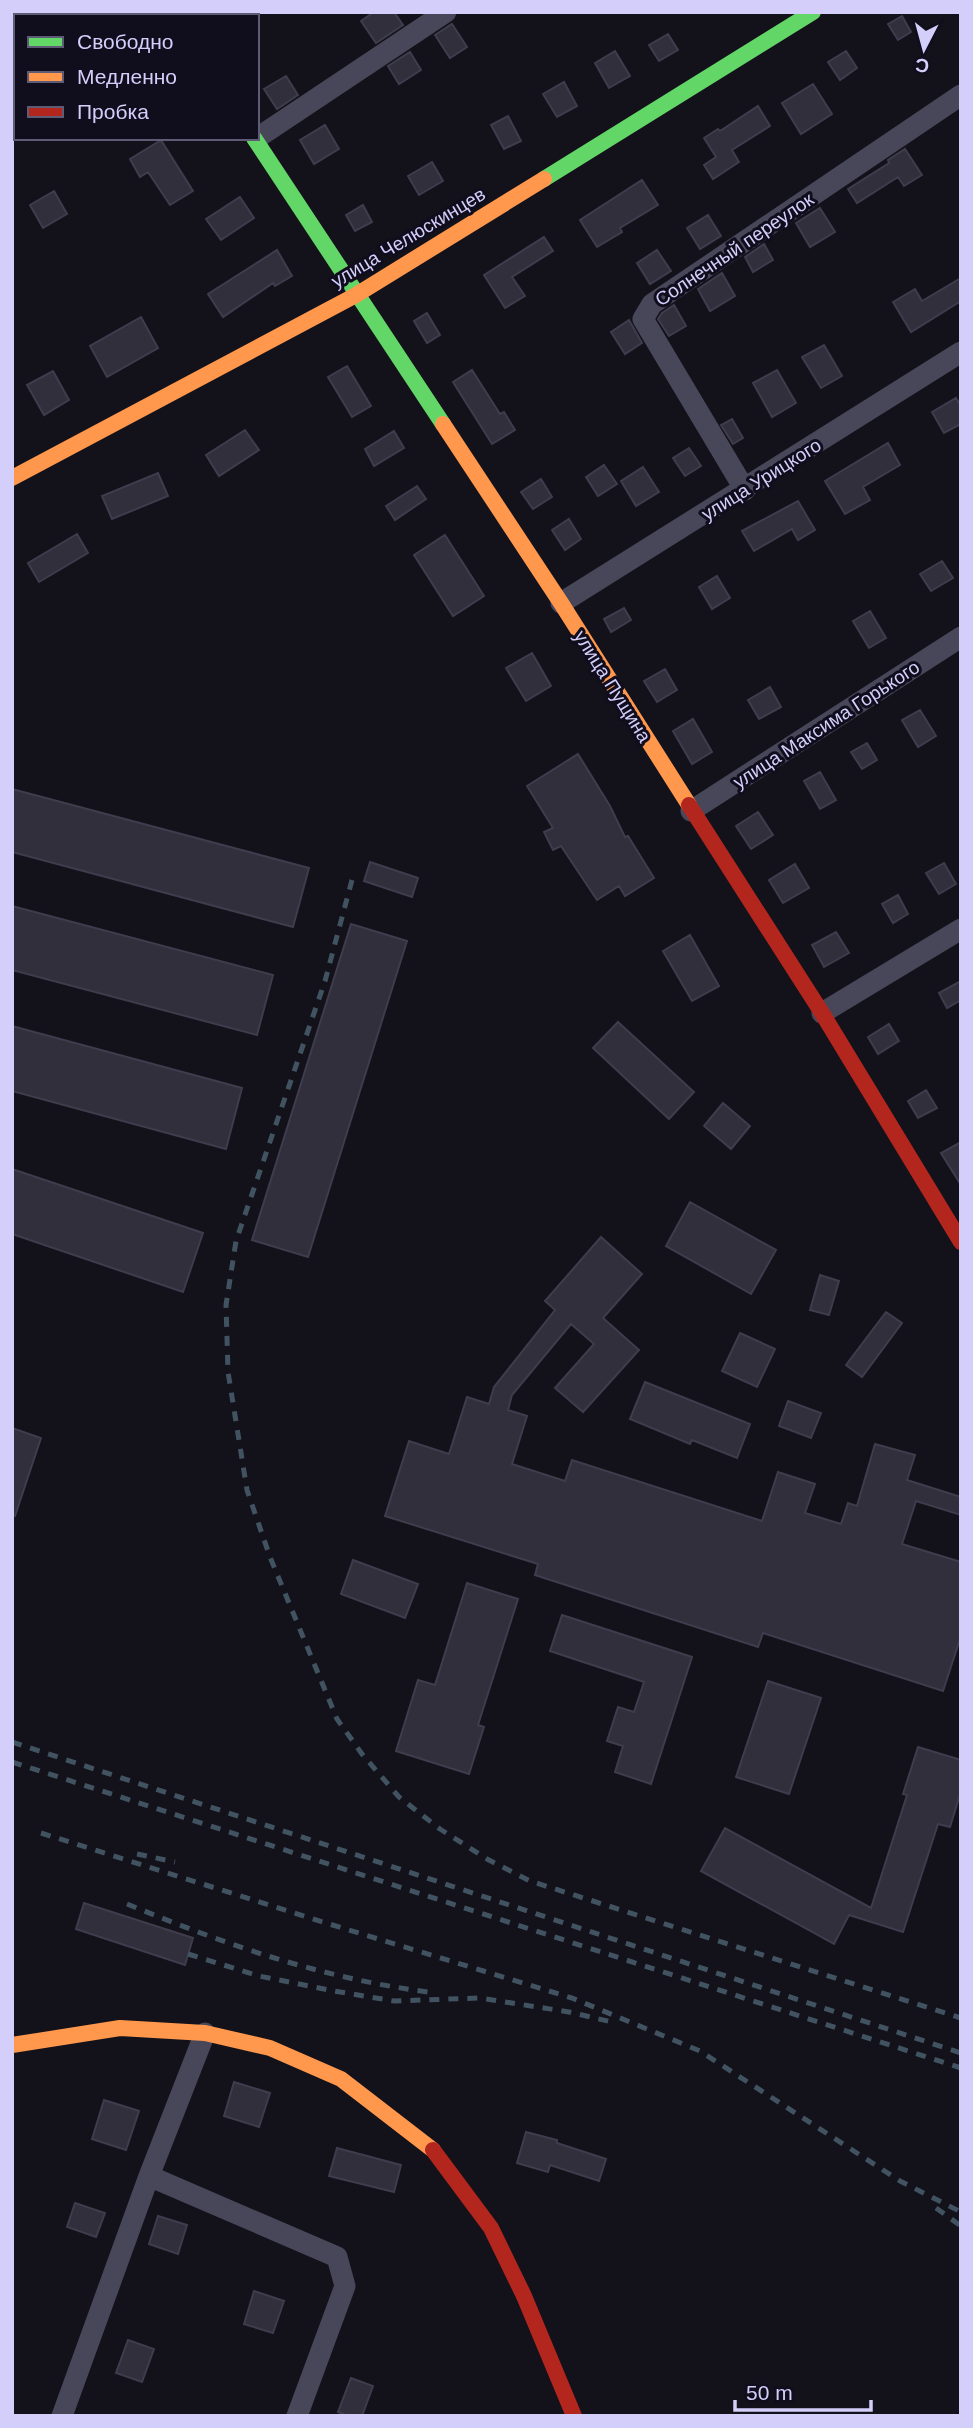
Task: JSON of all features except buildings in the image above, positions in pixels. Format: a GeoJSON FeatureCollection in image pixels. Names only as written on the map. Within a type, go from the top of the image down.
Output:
{"type":"FeatureCollection","features":[{"type":"Feature","properties":{"kind":"street"},"geometry":{"type":"LineString","coordinates":[[259,135],[446,12]]}},
{"type":"Feature","properties":{"kind":"street","name":"улица Челюскинцев"},"geometry":{"type":"LineString","coordinates":[[12,478],[356,295],[813,12]]}},
{"type":"Feature","properties":{"kind":"street","name":"Солнечный переулок"},"geometry":{"type":"LineString","coordinates":[[745,490],[643,319],[652,303],[961,95]]}},
{"type":"Feature","properties":{"kind":"street","name":"улица Пущина"},"geometry":{"type":"LineString","coordinates":[[256,140],[561,603],[691,811],[954,1219],[961,1242]]}},
{"type":"Feature","properties":{"kind":"street","name":"улица Урицкого"},"geometry":{"type":"LineString","coordinates":[[561,603],[961,352]]}},
{"type":"Feature","properties":{"kind":"street","name":"улица Максима Горького"},"geometry":{"type":"LineString","coordinates":[[691,811],[961,637]]}},
{"type":"Feature","properties":{"kind":"street"},"geometry":{"type":"LineString","coordinates":[[822,1013],[961,929]]}},
{"type":"Feature","properties":{"kind":"street"},"geometry":{"type":"LineString","coordinates":[[12,2045],[120,2028],[205,2033],[270,2048],[341,2079],[433,2150],[492,2228],[574,2416]]}},
{"type":"Feature","properties":{"kind":"street"},"geometry":{"type":"LineString","coordinates":[[62,2416],[149,2176],[205,2033]]}},
{"type":"Feature","properties":{"kind":"street"},"geometry":{"type":"LineString","coordinates":[[149,2176],[337,2257],[345,2286],[297,2416]]}},
{"type":"Feature","properties":{"kind":"railway"},"geometry":{"type":"LineString","coordinates":[[352,880],[325,981],[236,1241],[226,1305],[228,1372],[247,1490],[270,1557],[337,1719],[362,1754],[399,1797],[440,1829],[487,1859],[530,1881],[961,2018]]}},
{"type":"Feature","properties":{"kind":"railway"},"geometry":{"type":"LineString","coordinates":[[12,1742],[961,2053]]}},
{"type":"Feature","properties":{"kind":"railway"},"geometry":{"type":"LineString","coordinates":[[12,1762],[961,2068]]}},
{"type":"Feature","properties":{"kind":"railway"},"geometry":{"type":"LineString","coordinates":[[41,1833],[572,1998],[700,2051],[900,2181],[961,2212]]}},
{"type":"Feature","properties":{"kind":"railway"},"geometry":{"type":"LineString","coordinates":[[137,1854],[175,1862]]}},
{"type":"Feature","properties":{"kind":"railway"},"geometry":{"type":"LineString","coordinates":[[127,1904],[201,1933],[312,1969],[428,1992]]}},
{"type":"Feature","properties":{"kind":"railway"},"geometry":{"type":"LineString","coordinates":[[188,1954],[259,1976],[394,2001],[480,1998],[569,2012],[612,2022]]}},
{"type":"Feature","properties":{"kind":"railway"},"geometry":{"type":"LineString","coordinates":[[936,2208],[961,2226]]}},
{"type":"Feature","properties":{"kind":"traffic: fast"},"geometry":{"type":"LineString","coordinates":[[544,179],[813,12]]}},
{"type":"Feature","properties":{"kind":"traffic: fast"},"geometry":{"type":"LineString","coordinates":[[255,140],[443,424]]}},
{"type":"Feature","properties":{"kind":"traffic: slow"},"geometry":{"type":"LineString","coordinates":[[12,478],[356,295],[544,179]]}},
{"type":"Feature","properties":{"kind":"traffic: slow"},"geometry":{"type":"LineString","coordinates":[[443,424],[689,805]]}},
{"type":"Feature","properties":{"kind":"traffic: slow"},"geometry":{"type":"LineString","coordinates":[[12,2045],[120,2028],[205,2033],[270,2048],[341,2079],[433,2150]]}},
{"type":"Feature","properties":{"kind":"traffic: jam"},"geometry":{"type":"LineString","coordinates":[[689,805],[822,1013],[961,1242]]}},
{"type":"Feature","properties":{"kind":"traffic: jam"},"geometry":{"type":"LineString","coordinates":[[433,2150],[491,2228],[524,2296],[574,2416]]}}]}
